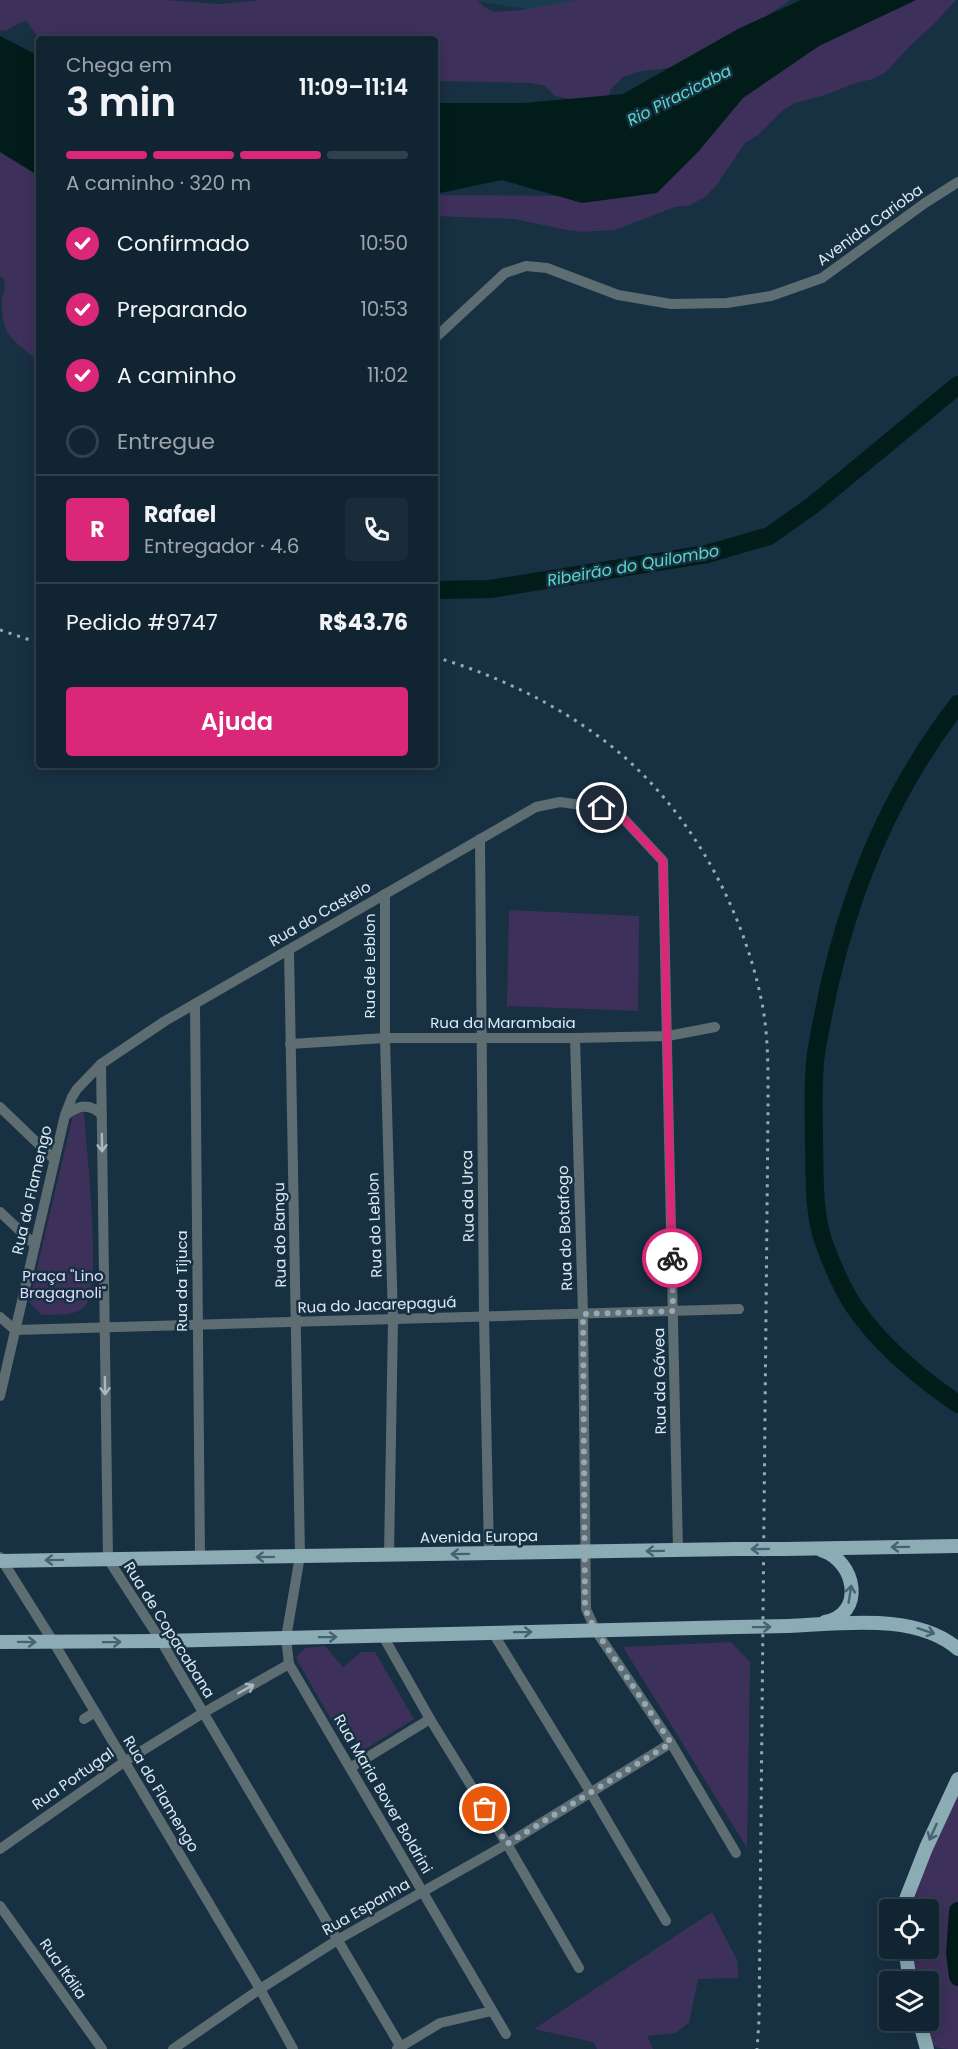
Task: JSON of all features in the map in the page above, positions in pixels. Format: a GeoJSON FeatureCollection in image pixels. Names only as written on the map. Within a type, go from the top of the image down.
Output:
{"type":"FeatureCollection","features":[{"type":"Feature","properties":{"kind":"main road","name":"Avenida Europa"},"geometry":{"type":"LineString","coordinates":[[1,1560],[958,1546]]}},
{"type":"Feature","properties":{"kind":"main road"},"geometry":{"type":"LineString","coordinates":[[808,1625],[831,1621],[839,1616],[849,1602],[851,1592],[850,1575],[846,1567],[831,1554],[815,1548]]}},
{"type":"Feature","properties":{"kind":"main road"},"geometry":{"type":"LineString","coordinates":[[0,1641],[54,1643],[889,1625],[922,1629],[943,1638],[958,1649]]}},
{"type":"Feature","properties":{"kind":"main road"},"geometry":{"type":"LineString","coordinates":[[906,1899],[926,1848],[958,1779]]}},
{"type":"Feature","properties":{"kind":"main road"},"geometry":{"type":"LineString","coordinates":[[922,2031],[927,2049]]}},
{"type":"Feature","properties":{"kind":"street","name":"Avenida Carioba"},"geometry":{"type":"LineString","coordinates":[[438,335],[505,273],[526,266],[547,268],[618,295],[671,304],[727,303],[771,296],[822,278],[925,203],[958,182]]}},
{"type":"Feature","properties":{"kind":"street","name":"Rua do Castelo"},"geometry":{"type":"LineString","coordinates":[[72,1097],[85,1079],[101,1064],[195,1004],[536,807],[560,802],[602,808]]}},
{"type":"Feature","properties":{"kind":"street","name":"Rua da Gávea"},"geometry":{"type":"LineString","coordinates":[[602,808],[622,817],[663,861],[669,1036],[678,1550]]}},
{"type":"Feature","properties":{"kind":"street","name":"Rua da Urca"},"geometry":{"type":"LineString","coordinates":[[480,839],[484,1316],[489,1553]]}},
{"type":"Feature","properties":{"kind":"street","name":"Rua de Leblon"},"geometry":{"type":"LineString","coordinates":[[385,894],[385,1038]]}},
{"type":"Feature","properties":{"kind":"street","name":"Rua do Bangu"},"geometry":{"type":"LineString","coordinates":[[289,950],[300,1556]]}},
{"type":"Feature","properties":{"kind":"street","name":"Rua da Tijuca"},"geometry":{"type":"LineString","coordinates":[[195,1004],[200,1558]]}},
{"type":"Feature","properties":{"kind":"street","name":"Rua da Marambaia"},"geometry":{"type":"LineString","coordinates":[[290,1044],[385,1038],[669,1036],[716,1027]]}},
{"type":"Feature","properties":{"kind":"street","name":"Rua do Leblon"},"geometry":{"type":"LineString","coordinates":[[385,1038],[393,1319],[389,1555]]}},
{"type":"Feature","properties":{"kind":"street","name":"Rua do Botafogo"},"geometry":{"type":"LineString","coordinates":[[575,1038],[583,1314],[585,1609],[596,1631],[671,1743],[735,1853]]}},
{"type":"Feature","properties":{"kind":"street","name":"Rua de Copacabana"},"geometry":{"type":"LineString","coordinates":[[101,1064],[108,1559],[161,1641],[339,1939],[400,2048]]}},
{"type":"Feature","properties":{"kind":"street","name":"Rua do Flamengo"},"geometry":{"type":"LineString","coordinates":[[0,1396],[54,1159],[72,1097]]}},
{"type":"Feature","properties":{"kind":"street"},"geometry":{"type":"LineString","coordinates":[[65,1115],[73,1109],[87,1106],[93,1107],[102,1115]]}},
{"type":"Feature","properties":{"kind":"street"},"geometry":{"type":"LineString","coordinates":[[0,1107],[54,1159]]}},
{"type":"Feature","properties":{"kind":"street"},"geometry":{"type":"LineString","coordinates":[[0,1212],[35,1245]]}},
{"type":"Feature","properties":{"kind":"street","name":"Rua do Jacarepaguá"},"geometry":{"type":"LineString","coordinates":[[15,1330],[740,1309]]}},
{"type":"Feature","properties":{"kind":"street"},"geometry":{"type":"LineString","coordinates":[[0,1317],[15,1330]]}},
{"type":"Feature","properties":{"kind":"street","name":"Rua Maria Bover Boldrini"},"geometry":{"type":"LineString","coordinates":[[300,1556],[286,1638],[289,1664],[506,2034]]}},
{"type":"Feature","properties":{"kind":"street","name":"Rua do Flamengo"},"geometry":{"type":"LineString","coordinates":[[1,1560],[54,1643],[260,1989],[293,2049]]}},
{"type":"Feature","properties":{"kind":"street"},"geometry":{"type":"LineString","coordinates":[[493,1633],[666,1921]]}},
{"type":"Feature","properties":{"kind":"street"},"geometry":{"type":"LineString","coordinates":[[382,1636],[579,1968]]}},
{"type":"Feature","properties":{"kind":"street","name":"Rua Portugal"},"geometry":{"type":"LineString","coordinates":[[0,1849],[124,1762],[289,1664]]}},
{"type":"Feature","properties":{"kind":"street"},"geometry":{"type":"LineString","coordinates":[[84,1719],[94,1712]]}},
{"type":"Feature","properties":{"kind":"street"},"geometry":{"type":"LineString","coordinates":[[350,1768],[430,1719]]}},
{"type":"Feature","properties":{"kind":"street","name":"Rua Espanha"},"geometry":{"type":"LineString","coordinates":[[173,2049],[260,1989],[339,1939],[507,1844],[671,1743]]}},
{"type":"Feature","properties":{"kind":"street","name":"Rua Itália"},"geometry":{"type":"LineString","coordinates":[[0,1906],[102,2049]]}},
{"type":"Feature","properties":{"kind":"street"},"geometry":{"type":"LineString","coordinates":[[400,2048],[440,2023],[492,2011]]}},
{"type":"Feature","properties":{"kind":"shaded area"},"geometry":{"type":"Polygon","coordinates":[[[469,0],[585,0],[552,13],[469,0]]]}},
{"type":"Feature","properties":{"kind":"green space"},"geometry":{"type":"Polygon","coordinates":[[[0,0],[166,0],[219,4],[260,0],[477,0],[494,12],[522,10],[577,0],[790,0],[746,30],[675,67],[637,72],[622,78],[610,90],[606,106],[555,96],[545,86],[530,83],[438,81],[438,36],[37,36],[26,20],[7,31],[0,30],[0,0]]]}},
{"type":"Feature","properties":{"kind":"green space"},"geometry":{"type":"Polygon","coordinates":[[[914,0],[956,0],[886,72],[873,79],[795,103],[782,111],[758,135],[745,143],[716,186],[705,197],[690,205],[675,207],[615,230],[582,232],[514,219],[438,216],[438,195],[602,196],[744,79],[914,0]]]}},
{"type":"Feature","properties":{"kind":"green space"},"geometry":{"type":"Polygon","coordinates":[[[0,150],[27,165],[36,176],[36,359],[11,337],[6,328],[2,310],[4,279],[0,276],[0,150]]]}},
{"type":"Feature","properties":{"kind":"green space"},"geometry":{"type":"Polygon","coordinates":[[[509,910],[639,916],[638,1011],[507,1006],[509,910]]]}},
{"type":"Feature","properties":{"kind":"green space","name":"Praça \"Lino Bragagnoli\""},"geometry":{"type":"Polygon","coordinates":[[[74,1111],[84,1112],[93,1243],[91,1292],[82,1309],[66,1314],[42,1315],[29,1302],[74,1111]]]}},
{"type":"Feature","properties":{"kind":"green space"},"geometry":{"type":"Polygon","coordinates":[[[731,1642],[750,1662],[747,1848],[623,1647],[731,1642]]]}},
{"type":"Feature","properties":{"kind":"green space"},"geometry":{"type":"Polygon","coordinates":[[[325,1646],[343,1667],[361,1652],[375,1652],[414,1719],[362,1751],[352,1734],[340,1735],[296,1658],[305,1648],[325,1646]]]}},
{"type":"Feature","properties":{"kind":"green space"},"geometry":{"type":"Polygon","coordinates":[[[958,1792],[958,2049],[933,2045],[928,2031],[939,2031],[939,1971],[914,1971],[913,1959],[939,1959],[939,1899],[912,1899],[958,1792]]]}},
{"type":"Feature","properties":{"kind":"green space"},"geometry":{"type":"Polygon","coordinates":[[[712,1912],[737,1960],[739,1978],[698,1979],[689,2023],[675,2033],[647,2036],[653,2049],[597,2049],[593,2042],[534,2029],[712,1912]]]}},
{"type":"Feature","properties":{"kind":"water","name":"Rio Piracicaba"},"geometry":{"type":"Polygon","coordinates":[[[801,0],[916,0],[819,46],[743,98],[698,152],[657,193],[582,203],[502,180],[438,193],[438,103],[524,103],[623,94],[738,29],[801,0]]]}},
{"type":"Feature","properties":{"kind":"water"},"geometry":{"type":"Polygon","coordinates":[[[0,36],[36,54],[36,174],[0,152],[0,36]]]}},
{"type":"Feature","properties":{"kind":"waterway","name":"Ribeirão do Quilombo"},"geometry":{"type":"LineString","coordinates":[[438,590],[490,589],[707,554],[769,536],[813,505],[958,385]]}},
{"type":"Feature","properties":{"kind":"waterway","name":"Ribeirão do Quilombo"},"geometry":{"type":"LineString","coordinates":[[958,704],[934,737],[894,805],[862,877],[849,914],[828,991],[814,1076],[816,1207],[820,1231],[838,1277],[865,1322],[889,1348],[958,1404]]}},
{"type":"Feature","properties":{"kind":"waterway","name":"Ribeirão do Quilombo"},"geometry":{"type":"LineString","coordinates":[[958,1911],[955,1953],[958,1977]]}},
{"type":"Feature","properties":{"kind":"railway"},"geometry":{"type":"LineString","coordinates":[[0,630],[36,642]]}},
{"type":"Feature","properties":{"kind":"railway"},"geometry":{"type":"LineString","coordinates":[[438,658],[480,672],[566,715],[606,742],[662,795],[686,826],[725,893],[741,929],[762,1003],[767,1044],[768,1112],[757,2049]]}},
{"type":"Feature","properties":{"kind":"way so far"},"geometry":{"type":"LineString","coordinates":[[485,1809],[507,1844],[671,1743],[596,1631],[585,1609],[583,1314],[673,1311],[672,1258]]}},
{"type":"Feature","properties":{"kind":"route"},"geometry":{"type":"LineString","coordinates":[[602,808],[622,817],[663,861],[672,1258]]}}]}
